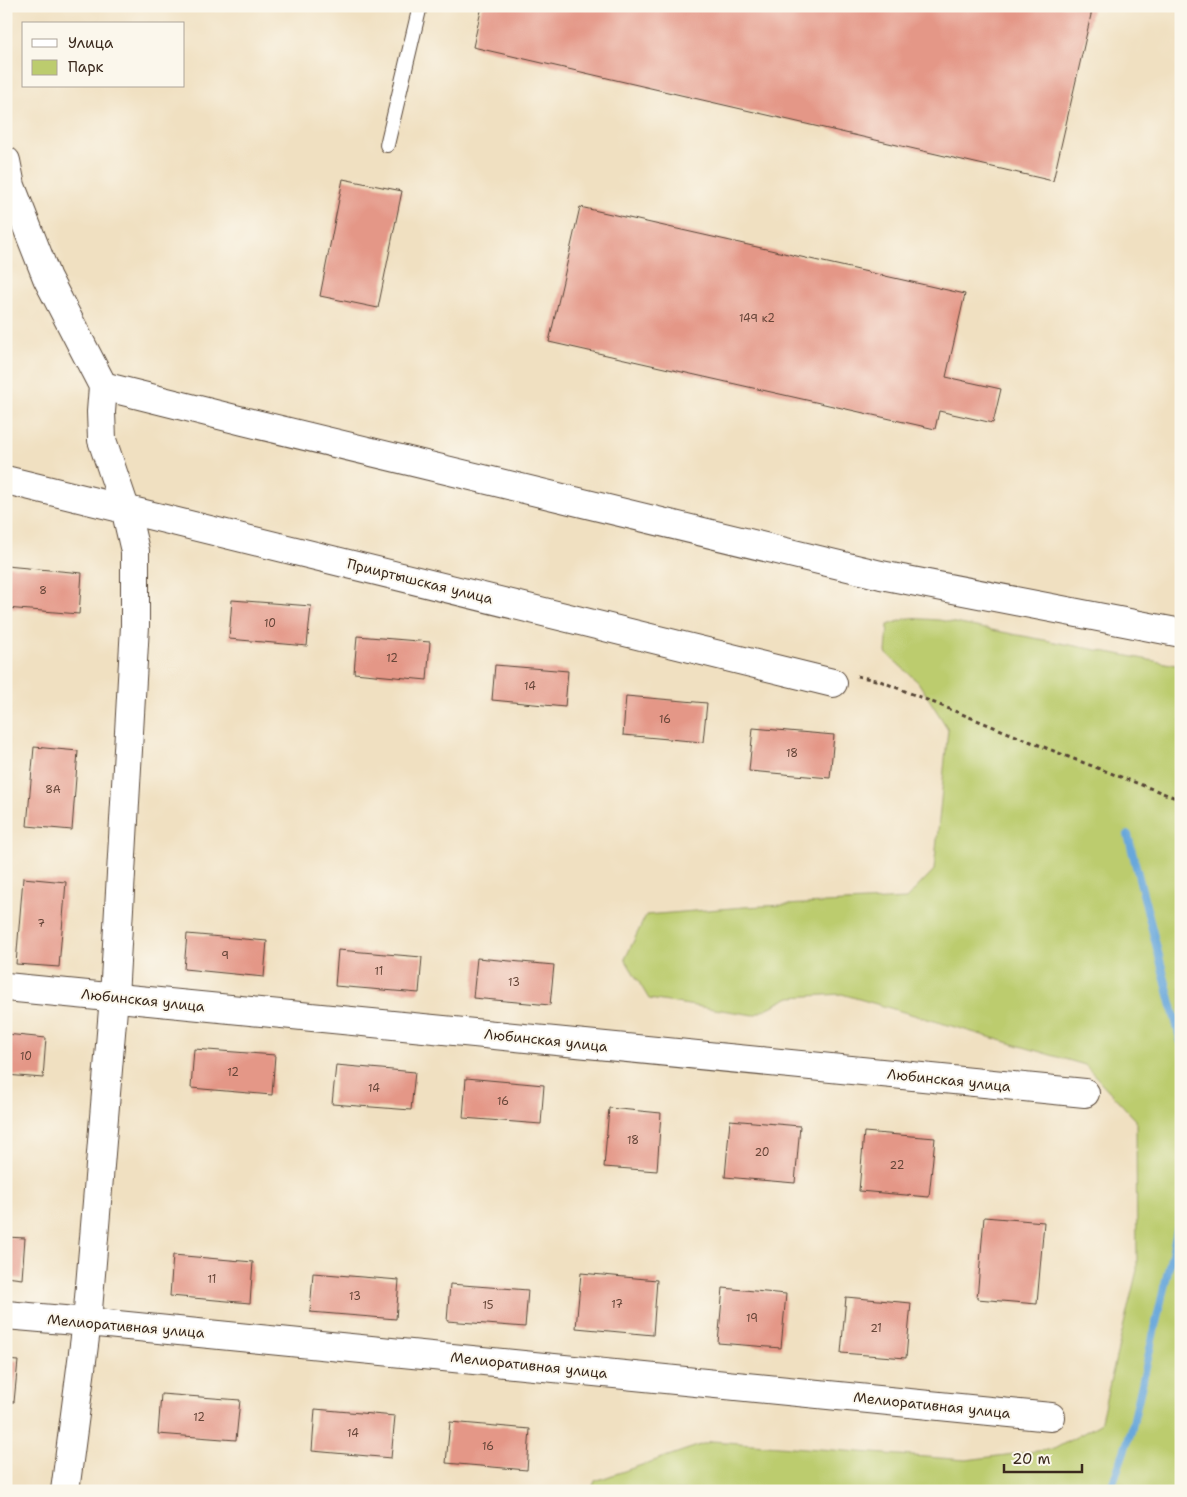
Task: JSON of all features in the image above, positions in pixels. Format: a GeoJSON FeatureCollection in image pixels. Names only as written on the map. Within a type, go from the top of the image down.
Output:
{"type":"FeatureCollection","features":[{"type":"Feature","properties":{"kind":"street"},"geometry":{"type":"LineString","coordinates":[[6,161],[11,186],[47,278],[103,386],[101,412],[102,440],[125,508],[135,551],[135,626],[114,997],[88,1322],[65,1491]]}},
{"type":"Feature","properties":{"kind":"street"},"geometry":{"type":"LineString","coordinates":[[103,386],[252,424],[881,575],[1181,633]]}},
{"type":"Feature","properties":{"kind":"street","name":"Прииртышская улица"},"geometry":{"type":"LineString","coordinates":[[6,480],[833,683]]}},
{"type":"Feature","properties":{"kind":"street","name":"Любинская улица"},"geometry":{"type":"LineString","coordinates":[[6,987],[1085,1093]]}},
{"type":"Feature","properties":{"kind":"street","name":"Мелиоративная улица"},"geometry":{"type":"LineString","coordinates":[[6,1316],[88,1322],[1052,1417]]}},
{"type":"Feature","properties":{"kind":"lane"},"geometry":{"type":"LineString","coordinates":[[387,145],[420,6]]}},
{"type":"Feature","properties":{"kind":"path"},"geometry":{"type":"LineString","coordinates":[[833,683],[857,676],[880,681],[1181,800]]}},
{"type":"Feature","properties":{"kind":"green space"},"geometry":{"type":"Polygon","coordinates":[[[908,618],[939,620],[1181,666],[1181,1473],[1173,1491],[591,1491],[595,1481],[712,1441],[966,1460],[1054,1449],[1100,1424],[1137,1270],[1136,1120],[1085,1065],[842,994],[790,997],[754,1015],[649,999],[625,959],[646,915],[744,907],[906,899],[934,870],[948,729],[918,682],[886,653],[888,625],[908,618]]]}},
{"type":"Feature","properties":{"kind":"building"},"geometry":{"type":"Polygon","coordinates":[[[482,6],[1093,6],[1053,181],[473,47],[482,6]]]}},
{"type":"Feature","properties":{"kind":"building"},"geometry":{"type":"Polygon","coordinates":[[[343,179],[402,191],[378,308],[320,296],[343,179]]]}},
{"type":"Feature","properties":{"kind":"building"},"geometry":{"type":"Polygon","coordinates":[[[580,207],[965,294],[946,377],[1001,389],[993,423],[939,411],[935,429],[549,342],[580,207]]]}},
{"type":"Feature","properties":{"kind":"building"},"geometry":{"type":"Polygon","coordinates":[[[6,566],[82,573],[79,614],[6,608],[6,566]]]}},
{"type":"Feature","properties":{"kind":"building"},"geometry":{"type":"Polygon","coordinates":[[[232,600],[311,606],[307,646],[229,639],[232,600]]]}},
{"type":"Feature","properties":{"kind":"building"},"geometry":{"type":"Polygon","coordinates":[[[357,636],[430,642],[427,680],[354,673],[357,636]]]}},
{"type":"Feature","properties":{"kind":"building"},"geometry":{"type":"Polygon","coordinates":[[[495,665],[568,671],[565,707],[492,700],[495,665]]]}},
{"type":"Feature","properties":{"kind":"building"},"geometry":{"type":"Polygon","coordinates":[[[626,696],[707,703],[703,742],[623,735],[626,696]]]}},
{"type":"Feature","properties":{"kind":"building"},"geometry":{"type":"Polygon","coordinates":[[[753,728],[834,735],[830,778],[749,771],[753,728]]]}},
{"type":"Feature","properties":{"kind":"building"},"geometry":{"type":"Polygon","coordinates":[[[34,747],[78,751],[72,830],[27,826],[34,747]]]}},
{"type":"Feature","properties":{"kind":"building"},"geometry":{"type":"Polygon","coordinates":[[[23,878],[66,882],[59,967],[16,964],[23,878]]]}},
{"type":"Feature","properties":{"kind":"building"},"geometry":{"type":"Polygon","coordinates":[[[187,934],[267,941],[264,977],[184,969],[187,934]]]}},
{"type":"Feature","properties":{"kind":"building"},"geometry":{"type":"Polygon","coordinates":[[[338,950],[422,957],[419,993],[335,986],[338,950]]]}},
{"type":"Feature","properties":{"kind":"building"},"geometry":{"type":"Polygon","coordinates":[[[477,958],[554,965],[550,1005],[473,998],[477,958]]]}},
{"type":"Feature","properties":{"kind":"building"},"geometry":{"type":"Polygon","coordinates":[[[6,1034],[46,1038],[43,1078],[6,1075],[6,1034]]]}},
{"type":"Feature","properties":{"kind":"building"},"geometry":{"type":"Polygon","coordinates":[[[194,1049],[275,1055],[272,1095],[191,1088],[194,1049]]]}},
{"type":"Feature","properties":{"kind":"building"},"geometry":{"type":"Polygon","coordinates":[[[336,1065],[415,1072],[411,1110],[332,1104],[336,1065]]]}},
{"type":"Feature","properties":{"kind":"building"},"geometry":{"type":"Polygon","coordinates":[[[466,1078],[544,1085],[541,1124],[463,1118],[466,1078]]]}},
{"type":"Feature","properties":{"kind":"building"},"geometry":{"type":"Polygon","coordinates":[[[609,1108],[661,1113],[657,1171],[604,1167],[609,1108]]]}},
{"type":"Feature","properties":{"kind":"building"},"geometry":{"type":"Polygon","coordinates":[[[730,1120],[800,1126],[795,1183],[725,1177],[730,1120]]]}},
{"type":"Feature","properties":{"kind":"building"},"geometry":{"type":"Polygon","coordinates":[[[864,1132],[935,1138],[929,1197],[859,1191],[864,1132]]]}},
{"type":"Feature","properties":{"kind":"building"},"geometry":{"type":"Polygon","coordinates":[[[984,1217],[1044,1222],[1037,1304],[977,1299],[984,1217]]]}},
{"type":"Feature","properties":{"kind":"building"},"geometry":{"type":"Polygon","coordinates":[[[6,1237],[25,1238],[22,1279],[6,1277],[6,1237]]]}},
{"type":"Feature","properties":{"kind":"building"},"geometry":{"type":"Polygon","coordinates":[[[173,1255],[253,1262],[250,1303],[170,1296],[173,1255]]]}},
{"type":"Feature","properties":{"kind":"building"},"geometry":{"type":"Polygon","coordinates":[[[313,1273],[399,1280],[396,1319],[310,1312],[313,1273]]]}},
{"type":"Feature","properties":{"kind":"building"},"geometry":{"type":"Polygon","coordinates":[[[581,1273],[657,1280],[653,1335],[576,1328],[581,1273]]]}},
{"type":"Feature","properties":{"kind":"building"},"geometry":{"type":"Polygon","coordinates":[[[450,1284],[528,1290],[525,1327],[447,1321],[450,1284]]]}},
{"type":"Feature","properties":{"kind":"building"},"geometry":{"type":"Polygon","coordinates":[[[723,1288],[786,1294],[781,1348],[718,1343],[723,1288]]]}},
{"type":"Feature","properties":{"kind":"building"},"geometry":{"type":"Polygon","coordinates":[[[846,1297],[911,1303],[906,1358],[841,1353],[846,1297]]]}},
{"type":"Feature","properties":{"kind":"building"},"geometry":{"type":"Polygon","coordinates":[[[6,1360],[18,1361],[14,1402],[6,1402],[6,1360]]]}},
{"type":"Feature","properties":{"kind":"building"},"geometry":{"type":"Polygon","coordinates":[[[161,1394],[240,1400],[236,1440],[158,1434],[161,1394]]]}},
{"type":"Feature","properties":{"kind":"building"},"geometry":{"type":"Polygon","coordinates":[[[315,1409],[395,1416],[391,1458],[312,1451],[315,1409]]]}},
{"type":"Feature","properties":{"kind":"building"},"geometry":{"type":"Polygon","coordinates":[[[450,1422],[530,1429],[527,1470],[446,1463],[450,1422]]]}},
{"type":"Feature","properties":{"kind":"waterway"},"geometry":{"type":"LineString","coordinates":[[1128,835],[1181,1042]]}},
{"type":"Feature","properties":{"kind":"waterway"},"geometry":{"type":"LineString","coordinates":[[1110,1491],[1131,1432],[1181,1214]]}}]}
